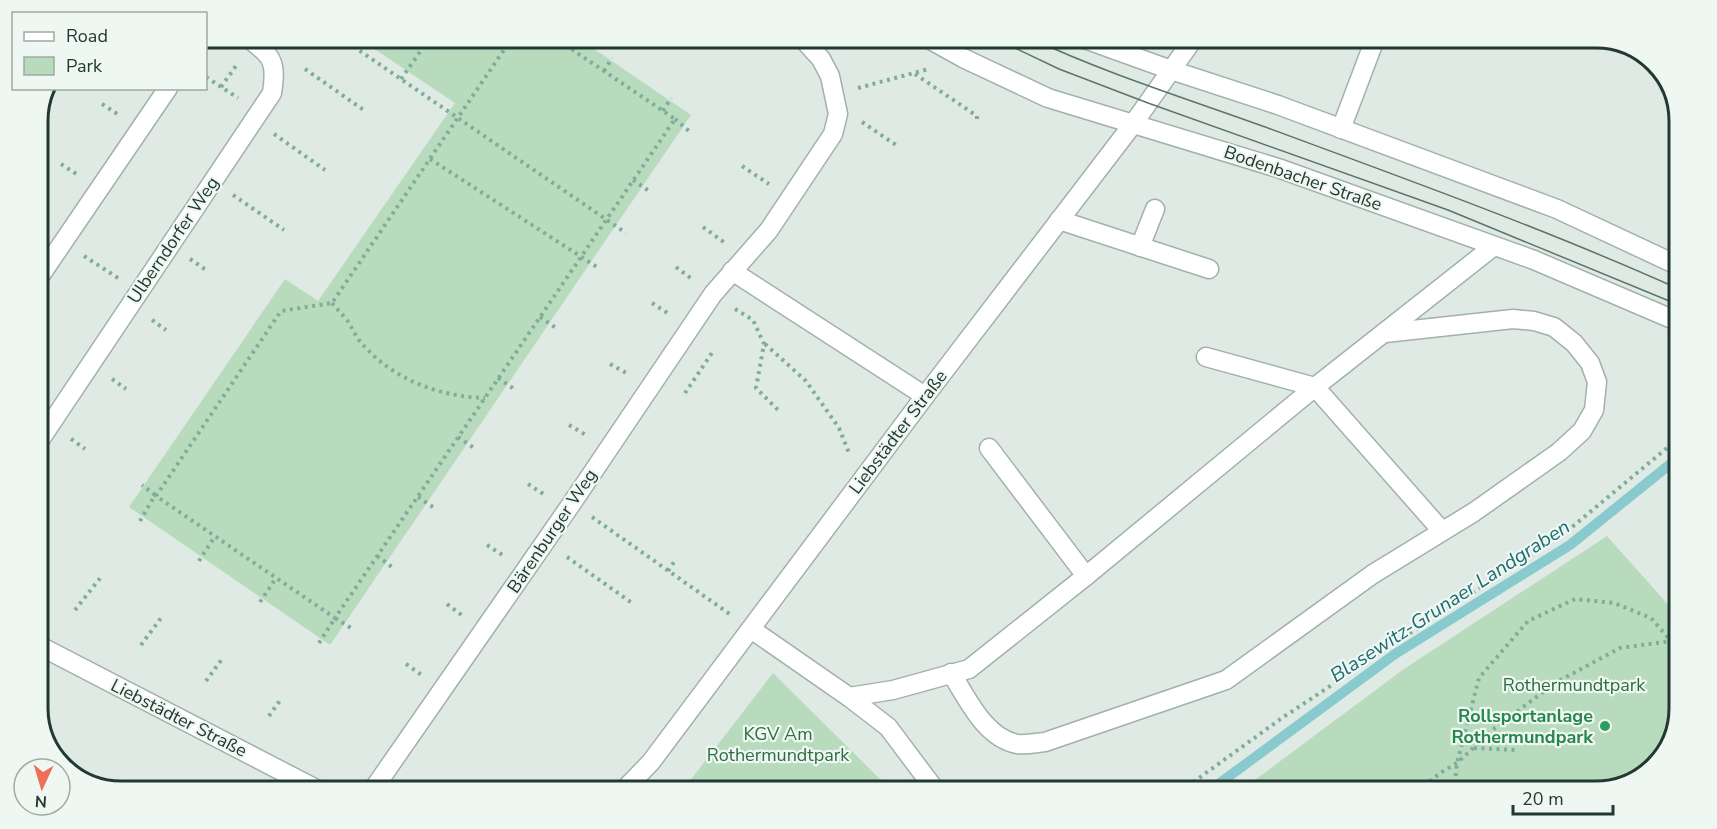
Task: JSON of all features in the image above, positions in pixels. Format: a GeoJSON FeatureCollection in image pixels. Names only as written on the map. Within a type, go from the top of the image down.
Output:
{"type":"FeatureCollection","features":[{"type":"Feature","properties":{"kind":"street","name":"Ulberndorfer Weg"},"geometry":{"type":"LineString","coordinates":[[48,428],[272,93],[273,66],[268,52],[262,48]]}},
{"type":"Feature","properties":{"kind":"street","name":"Bärenburger Weg"},"geometry":{"type":"LineString","coordinates":[[380,781],[713,294],[769,230],[833,134],[838,114],[835,94],[830,76],[821,59],[811,48]]}},
{"type":"Feature","properties":{"kind":"street","name":"Bodenbacher Straße"},"geometry":{"type":"LineString","coordinates":[[945,48],[1048,98],[1244,156],[1534,260],[1669,318]]}},
{"type":"Feature","properties":{"kind":"street"},"geometry":{"type":"LineString","coordinates":[[1110,48],[1278,105],[1557,209],[1669,261]]}},
{"type":"Feature","properties":{"kind":"street","name":"Liebstädter Straße"},"geometry":{"type":"LineString","coordinates":[[633,781],[651,762],[925,396],[1133,124],[1187,48]]}},
{"type":"Feature","properties":{"kind":"street"},"geometry":{"type":"LineString","coordinates":[[1341,129],[1372,48]]}},
{"type":"Feature","properties":{"kind":"street"},"geometry":{"type":"LineString","coordinates":[[48,264],[167,90]]}},
{"type":"Feature","properties":{"kind":"street"},"geometry":{"type":"LineString","coordinates":[[1140,247],[1155,209]]}},
{"type":"Feature","properties":{"kind":"street"},"geometry":{"type":"LineString","coordinates":[[1059,220],[1209,269]]}},
{"type":"Feature","properties":{"kind":"street"},"geometry":{"type":"LineString","coordinates":[[849,697],[893,690],[969,669],[1316,387],[1494,246]]}},
{"type":"Feature","properties":{"kind":"street"},"geometry":{"type":"LineString","coordinates":[[732,271],[925,396]]}},
{"type":"Feature","properties":{"kind":"street"},"geometry":{"type":"LineString","coordinates":[[951,674],[985,724],[998,737],[1018,744],[1045,742],[1226,680],[1372,574],[1474,512],[1559,452],[1582,431],[1594,410],[1598,382],[1590,363],[1574,343],[1554,327],[1534,321],[1512,319],[1385,333]]}},
{"type":"Feature","properties":{"kind":"street"},"geometry":{"type":"LineString","coordinates":[[1206,357],[1316,387],[1442,531]]}},
{"type":"Feature","properties":{"kind":"street"},"geometry":{"type":"LineString","coordinates":[[989,448],[1086,576]]}},
{"type":"Feature","properties":{"kind":"street"},"geometry":{"type":"LineString","coordinates":[[751,629],[888,727],[928,781]]}},
{"type":"Feature","properties":{"kind":"street","name":"Liebstädter Straße"},"geometry":{"type":"LineString","coordinates":[[48,654],[298,781]]}},
{"type":"Feature","properties":{"kind":"path"},"geometry":{"type":"LineString","coordinates":[[356,48],[626,233]]}},
{"type":"Feature","properties":{"kind":"path"},"geometry":{"type":"LineString","coordinates":[[351,628],[156,496],[281,311],[332,303],[505,48]]}},
{"type":"Feature","properties":{"kind":"path"},"geometry":{"type":"LineString","coordinates":[[570,48],[675,119],[690,132]]}},
{"type":"Feature","properties":{"kind":"path"},"geometry":{"type":"LineString","coordinates":[[401,79],[420,52]]}},
{"type":"Feature","properties":{"kind":"path"},"geometry":{"type":"LineString","coordinates":[[604,71],[612,57]]}},
{"type":"Feature","properties":{"kind":"path"},"geometry":{"type":"LineString","coordinates":[[835,94],[915,74],[933,67]]}},
{"type":"Feature","properties":{"kind":"path"},"geometry":{"type":"LineString","coordinates":[[305,69],[365,111]]}},
{"type":"Feature","properties":{"kind":"path"},"geometry":{"type":"LineString","coordinates":[[915,74],[977,116],[977,121]]}},
{"type":"Feature","properties":{"kind":"path"},"geometry":{"type":"LineString","coordinates":[[663,111],[671,98]]}},
{"type":"Feature","properties":{"kind":"path"},"geometry":{"type":"LineString","coordinates":[[102,104],[120,116]]}},
{"type":"Feature","properties":{"kind":"path"},"geometry":{"type":"LineString","coordinates":[[838,114],[857,119],[896,145]]}},
{"type":"Feature","properties":{"kind":"path"},"geometry":{"type":"LineString","coordinates":[[319,643],[675,119]]}},
{"type":"Feature","properties":{"kind":"path"},"geometry":{"type":"LineString","coordinates":[[264,128],[325,170]]}},
{"type":"Feature","properties":{"kind":"path"},"geometry":{"type":"LineString","coordinates":[[430,159],[597,267]]}},
{"type":"Feature","properties":{"kind":"path"},"geometry":{"type":"LineString","coordinates":[[62,164],[79,176]]}},
{"type":"Feature","properties":{"kind":"path"},"geometry":{"type":"LineString","coordinates":[[742,166],[772,186]]}},
{"type":"Feature","properties":{"kind":"path"},"geometry":{"type":"LineString","coordinates":[[633,180],[649,190]]}},
{"type":"Feature","properties":{"kind":"path"},"geometry":{"type":"LineString","coordinates":[[233,194],[284,230]]}},
{"type":"Feature","properties":{"kind":"path"},"geometry":{"type":"LineString","coordinates":[[703,227],[730,247]]}},
{"type":"Feature","properties":{"kind":"path"},"geometry":{"type":"LineString","coordinates":[[63,242],[139,291]]}},
{"type":"Feature","properties":{"kind":"path"},"geometry":{"type":"LineString","coordinates":[[201,266],[206,270]]}},
{"type":"Feature","properties":{"kind":"path"},"geometry":{"type":"LineString","coordinates":[[713,294],[753,320],[764,344],[806,381],[838,428],[862,481]]}},
{"type":"Feature","properties":{"kind":"path"},"geometry":{"type":"LineString","coordinates":[[332,303],[364,347],[394,372],[434,391],[466,398],[485,399]]}},
{"type":"Feature","properties":{"kind":"path"},"geometry":{"type":"LineString","coordinates":[[652,303],[670,315]]}},
{"type":"Feature","properties":{"kind":"path"},"geometry":{"type":"LineString","coordinates":[[540,317],[556,328]]}},
{"type":"Feature","properties":{"kind":"path"},"geometry":{"type":"LineString","coordinates":[[161,326],[166,330]]}},
{"type":"Feature","properties":{"kind":"path"},"geometry":{"type":"LineString","coordinates":[[764,344],[756,388],[780,412]]}},
{"type":"Feature","properties":{"kind":"path"},"geometry":{"type":"LineString","coordinates":[[685,393],[714,350]]}},
{"type":"Feature","properties":{"kind":"path"},"geometry":{"type":"LineString","coordinates":[[610,364],[629,375]]}},
{"type":"Feature","properties":{"kind":"path"},"geometry":{"type":"LineString","coordinates":[[498,378],[514,389]]}},
{"type":"Feature","properties":{"kind":"path"},"geometry":{"type":"LineString","coordinates":[[119,385],[126,389]]}},
{"type":"Feature","properties":{"kind":"path"},"geometry":{"type":"LineString","coordinates":[[569,424],[587,436]]}},
{"type":"Feature","properties":{"kind":"path"},"geometry":{"type":"LineString","coordinates":[[458,437],[474,448]]}},
{"type":"Feature","properties":{"kind":"path"},"geometry":{"type":"LineString","coordinates":[[79,445],[85,449]]}},
{"type":"Feature","properties":{"kind":"path"},"geometry":{"type":"LineString","coordinates":[[1196,781],[1282,718],[1560,537],[1669,446]]}},
{"type":"Feature","properties":{"kind":"path"},"geometry":{"type":"LineString","coordinates":[[528,484],[546,496]]}},
{"type":"Feature","properties":{"kind":"path"},"geometry":{"type":"LineString","coordinates":[[140,521],[155,495],[142,485]]}},
{"type":"Feature","properties":{"kind":"path"},"geometry":{"type":"LineString","coordinates":[[418,497],[433,507]]}},
{"type":"Feature","properties":{"kind":"path"},"geometry":{"type":"LineString","coordinates":[[572,502],[751,629]]}},
{"type":"Feature","properties":{"kind":"path"},"geometry":{"type":"LineString","coordinates":[[199,561],[215,536]]}},
{"type":"Feature","properties":{"kind":"path"},"geometry":{"type":"LineString","coordinates":[[487,545],[513,562]]}},
{"type":"Feature","properties":{"kind":"path"},"geometry":{"type":"LineString","coordinates":[[377,556],[392,567]]}},
{"type":"Feature","properties":{"kind":"path"},"geometry":{"type":"LineString","coordinates":[[668,571],[674,562]]}},
{"type":"Feature","properties":{"kind":"path"},"geometry":{"type":"LineString","coordinates":[[595,576],[632,603]]}},
{"type":"Feature","properties":{"kind":"path"},"geometry":{"type":"LineString","coordinates":[[75,610],[101,577]]}},
{"type":"Feature","properties":{"kind":"path"},"geometry":{"type":"LineString","coordinates":[[260,602],[276,578]]}},
{"type":"Feature","properties":{"kind":"path"},"geometry":{"type":"LineString","coordinates":[[1455,781],[1457,763],[1479,678],[1528,621],[1575,599],[1614,603],[1652,618],[1669,639]]}},
{"type":"Feature","properties":{"kind":"path"},"geometry":{"type":"LineString","coordinates":[[447,604],[472,621]]}},
{"type":"Feature","properties":{"kind":"path"},"geometry":{"type":"LineString","coordinates":[[141,645],[161,618]]}},
{"type":"Feature","properties":{"kind":"path"},"geometry":{"type":"LineString","coordinates":[[1431,781],[1457,763],[1524,705],[1581,668],[1620,648],[1669,641]]}},
{"type":"Feature","properties":{"kind":"path"},"geometry":{"type":"LineString","coordinates":[[206,681],[222,659]]}},
{"type":"Feature","properties":{"kind":"path"},"geometry":{"type":"LineString","coordinates":[[406,664],[431,681]]}},
{"type":"Feature","properties":{"kind":"path"},"geometry":{"type":"LineString","coordinates":[[269,716],[281,699]]}},
{"type":"Feature","properties":{"kind":"path"},"geometry":{"type":"LineString","coordinates":[[1473,748],[1516,750]]}},
{"type":"Feature","properties":{"kind":"green space"},"geometry":{"type":"Polygon","coordinates":[[[373,48],[593,48],[691,115],[330,645],[129,507],[285,279],[318,301],[455,103],[373,48]]]}},
{"type":"Feature","properties":{"kind":"green space","name":"Rothermundtpark"},"geometry":{"type":"Polygon","coordinates":[[[1607,536],[1669,606],[1668,722],[1659,744],[1648,760],[1619,777],[1596,781],[1253,781],[1404,669],[1607,536]]]}},
{"type":"Feature","properties":{"kind":"green space","name":"KGV Am Rothermundtpark"},"geometry":{"type":"Polygon","coordinates":[[[773,673],[882,781],[690,781],[773,673]]]}},
{"type":"Feature","properties":{"kind":"waterway","name":"Blasewitz‐Grunaer Landgraben"},"geometry":{"type":"LineString","coordinates":[[1223,781],[1395,654],[1570,545],[1669,465]]}},
{"type":"Feature","properties":{"kind":"tram line"},"geometry":{"type":"LineString","coordinates":[[1015,48],[1059,69],[1148,103],[1448,210],[1669,301]]}},
{"type":"Feature","properties":{"kind":"tram line"},"geometry":{"type":"LineString","coordinates":[[1052,48],[1118,75],[1475,205],[1669,285]]}},
{"type":"Feature","properties":{"kind":"place","name":"Rollsportanlage Rothermundpark"},"geometry":{"type":"Point","coordinates":[1605,726]}}]}
